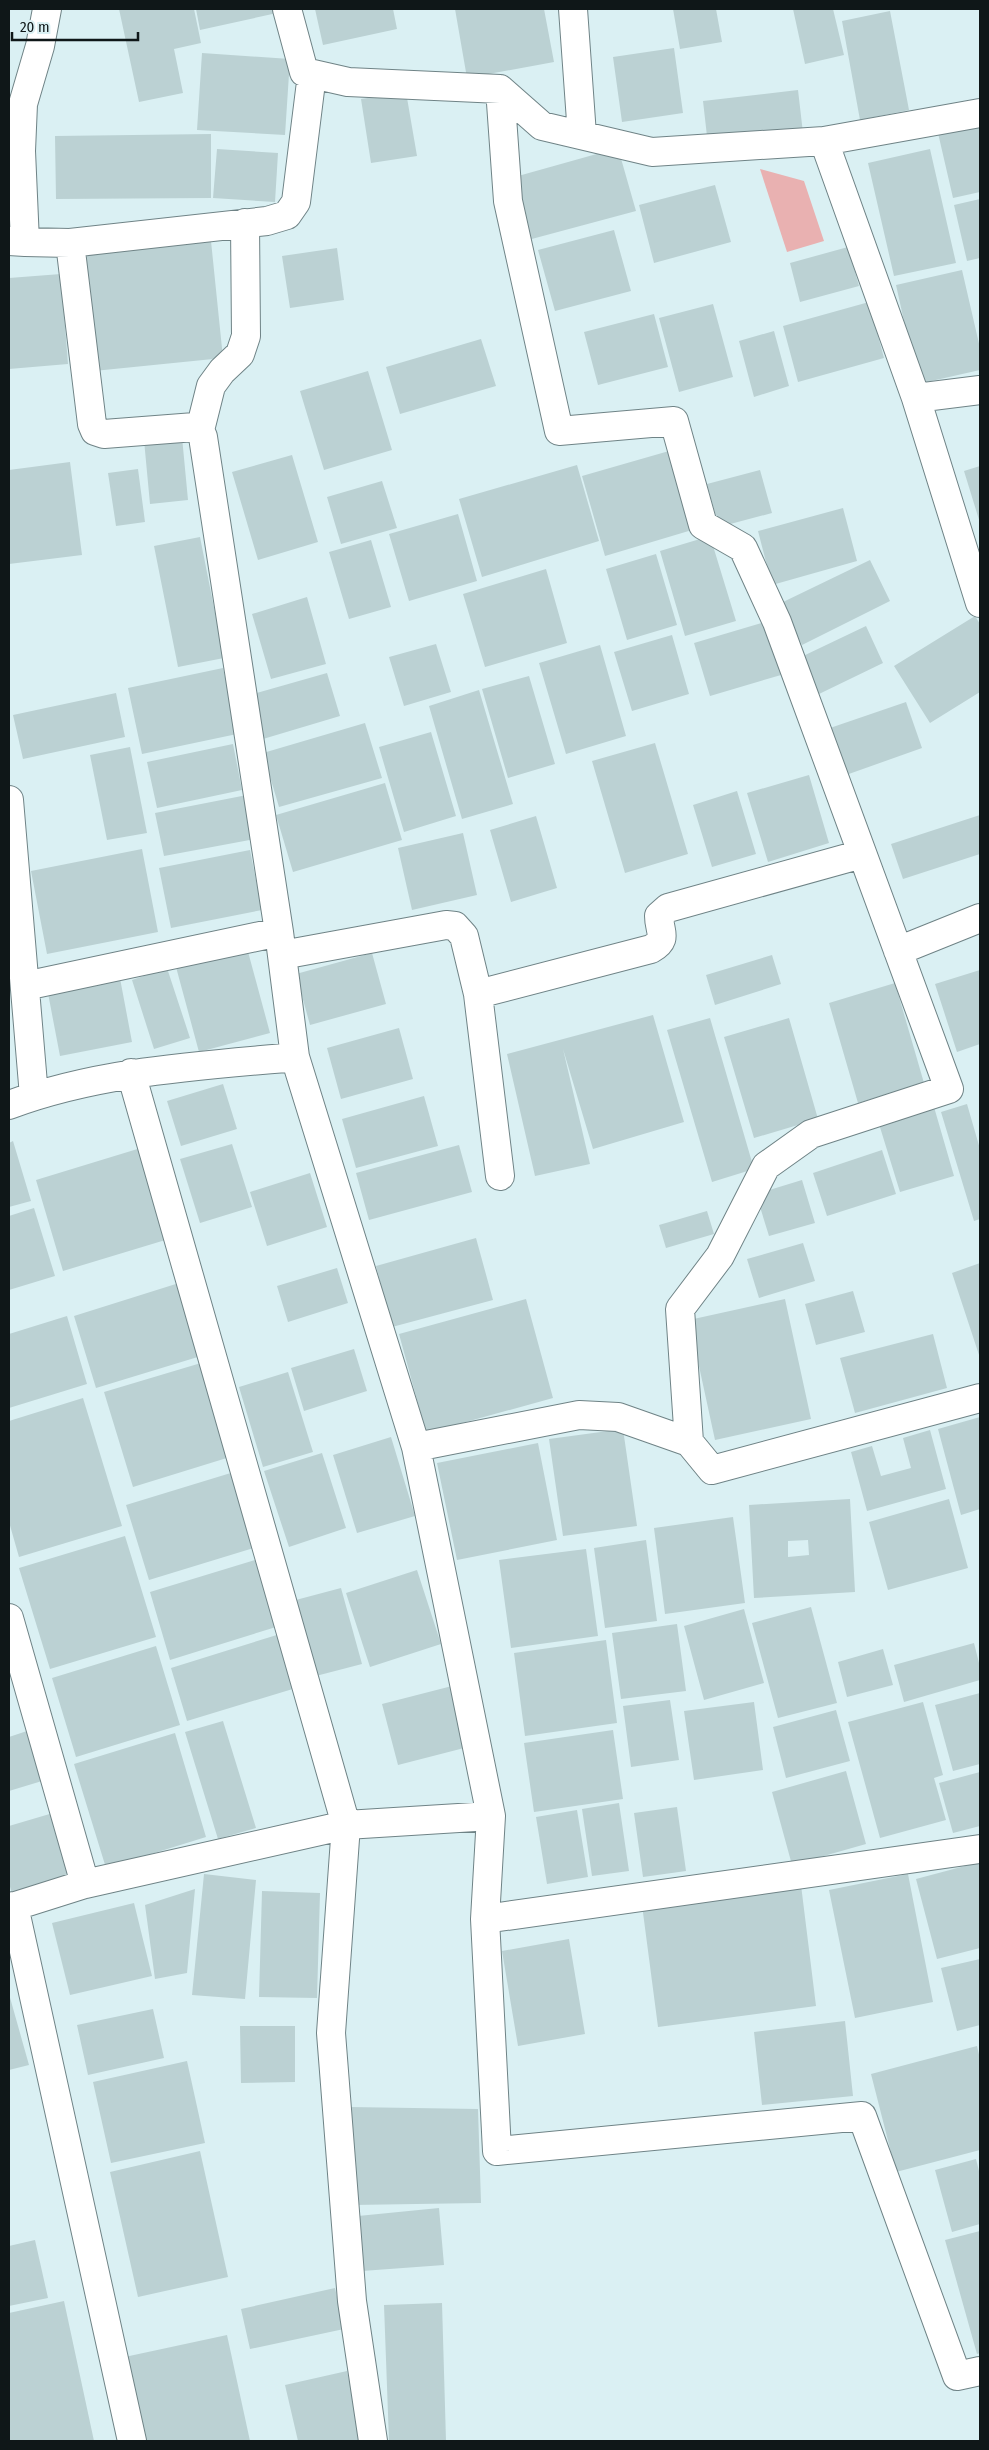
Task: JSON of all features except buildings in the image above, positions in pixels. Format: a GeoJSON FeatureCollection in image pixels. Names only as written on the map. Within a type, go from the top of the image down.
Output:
{"type":"FeatureCollection","features":[{"type":"Feature","properties":{"kind":"street"},"geometry":{"type":"LineString","coordinates":[[46,9],[40,46],[23,104],[17,242],[70,243],[281,219],[293,209],[312,74]]}},
{"type":"Feature","properties":{"kind":"street"},"geometry":{"type":"LineString","coordinates":[[287,9],[304,72],[348,82],[500,89],[542,126],[652,152],[824,140],[980,114]]}},
{"type":"Feature","properties":{"kind":"street"},"geometry":{"type":"LineString","coordinates":[[573,9],[582,135]]}},
{"type":"Feature","properties":{"kind":"street"},"geometry":{"type":"LineString","coordinates":[[500,89],[508,201],[559,430],[674,421],[703,525],[743,548],[777,622],[948,1089],[811,1134],[766,1166],[720,1256],[680,1309],[689,1442]]}},
{"type":"Feature","properties":{"kind":"street"},"geometry":{"type":"LineString","coordinates":[[824,140],[916,398],[980,603]]}},
{"type":"Feature","properties":{"kind":"street"},"geometry":{"type":"LineString","coordinates":[[245,223],[246,336],[240,354],[222,370],[211,386],[200,430],[203,437],[281,943],[295,1057],[416,1447],[491,1816],[485,1919],[497,2151],[862,2116],[958,2376],[980,2371]]}},
{"type":"Feature","properties":{"kind":"street"},"geometry":{"type":"LineString","coordinates":[[70,243],[92,424],[95,431],[104,434],[191,427],[200,430]]}},
{"type":"Feature","properties":{"kind":"street"},"geometry":{"type":"LineString","coordinates":[[916,398],[980,390]]}},
{"type":"Feature","properties":{"kind":"street"},"geometry":{"type":"LineString","coordinates":[[9,800],[34,1096]]}},
{"type":"Feature","properties":{"kind":"street"},"geometry":{"type":"LineString","coordinates":[[478,994],[650,949],[658,945],[662,939],[663,933],[659,916],[668,908],[862,854]]}},
{"type":"Feature","properties":{"kind":"street"},"geometry":{"type":"LineString","coordinates":[[898,951],[980,918]]}},
{"type":"Feature","properties":{"kind":"street"},"geometry":{"type":"LineString","coordinates":[[25,986],[281,943],[388,935],[446,925],[455,926],[464,936],[478,994],[500,1176]]}},
{"type":"Feature","properties":{"kind":"street"},"geometry":{"type":"LineString","coordinates":[[9,1105],[34,1096],[132,1073],[295,1057]]}},
{"type":"Feature","properties":{"kind":"street"},"geometry":{"type":"LineString","coordinates":[[132,1073],[346,1825],[330,2033],[352,2301],[373,2441]]}},
{"type":"Feature","properties":{"kind":"street"},"geometry":{"type":"LineString","coordinates":[[416,1447],[579,1414],[618,1417],[689,1442],[712,1470],[980,1398]]}},
{"type":"Feature","properties":{"kind":"street"},"geometry":{"type":"LineString","coordinates":[[9,1618],[85,1884]]}},
{"type":"Feature","properties":{"kind":"street"},"geometry":{"type":"LineString","coordinates":[[132,2441],[11,1907],[85,1884],[346,1825],[491,1816]]}},
{"type":"Feature","properties":{"kind":"street"},"geometry":{"type":"LineString","coordinates":[[485,1919],[980,1849]]}},
{"type":"Feature","properties":{"kind":"shaded area"},"geometry":{"type":"Polygon","coordinates":[[[760,169],[804,181],[824,241],[787,252],[760,169]]]}}]}
